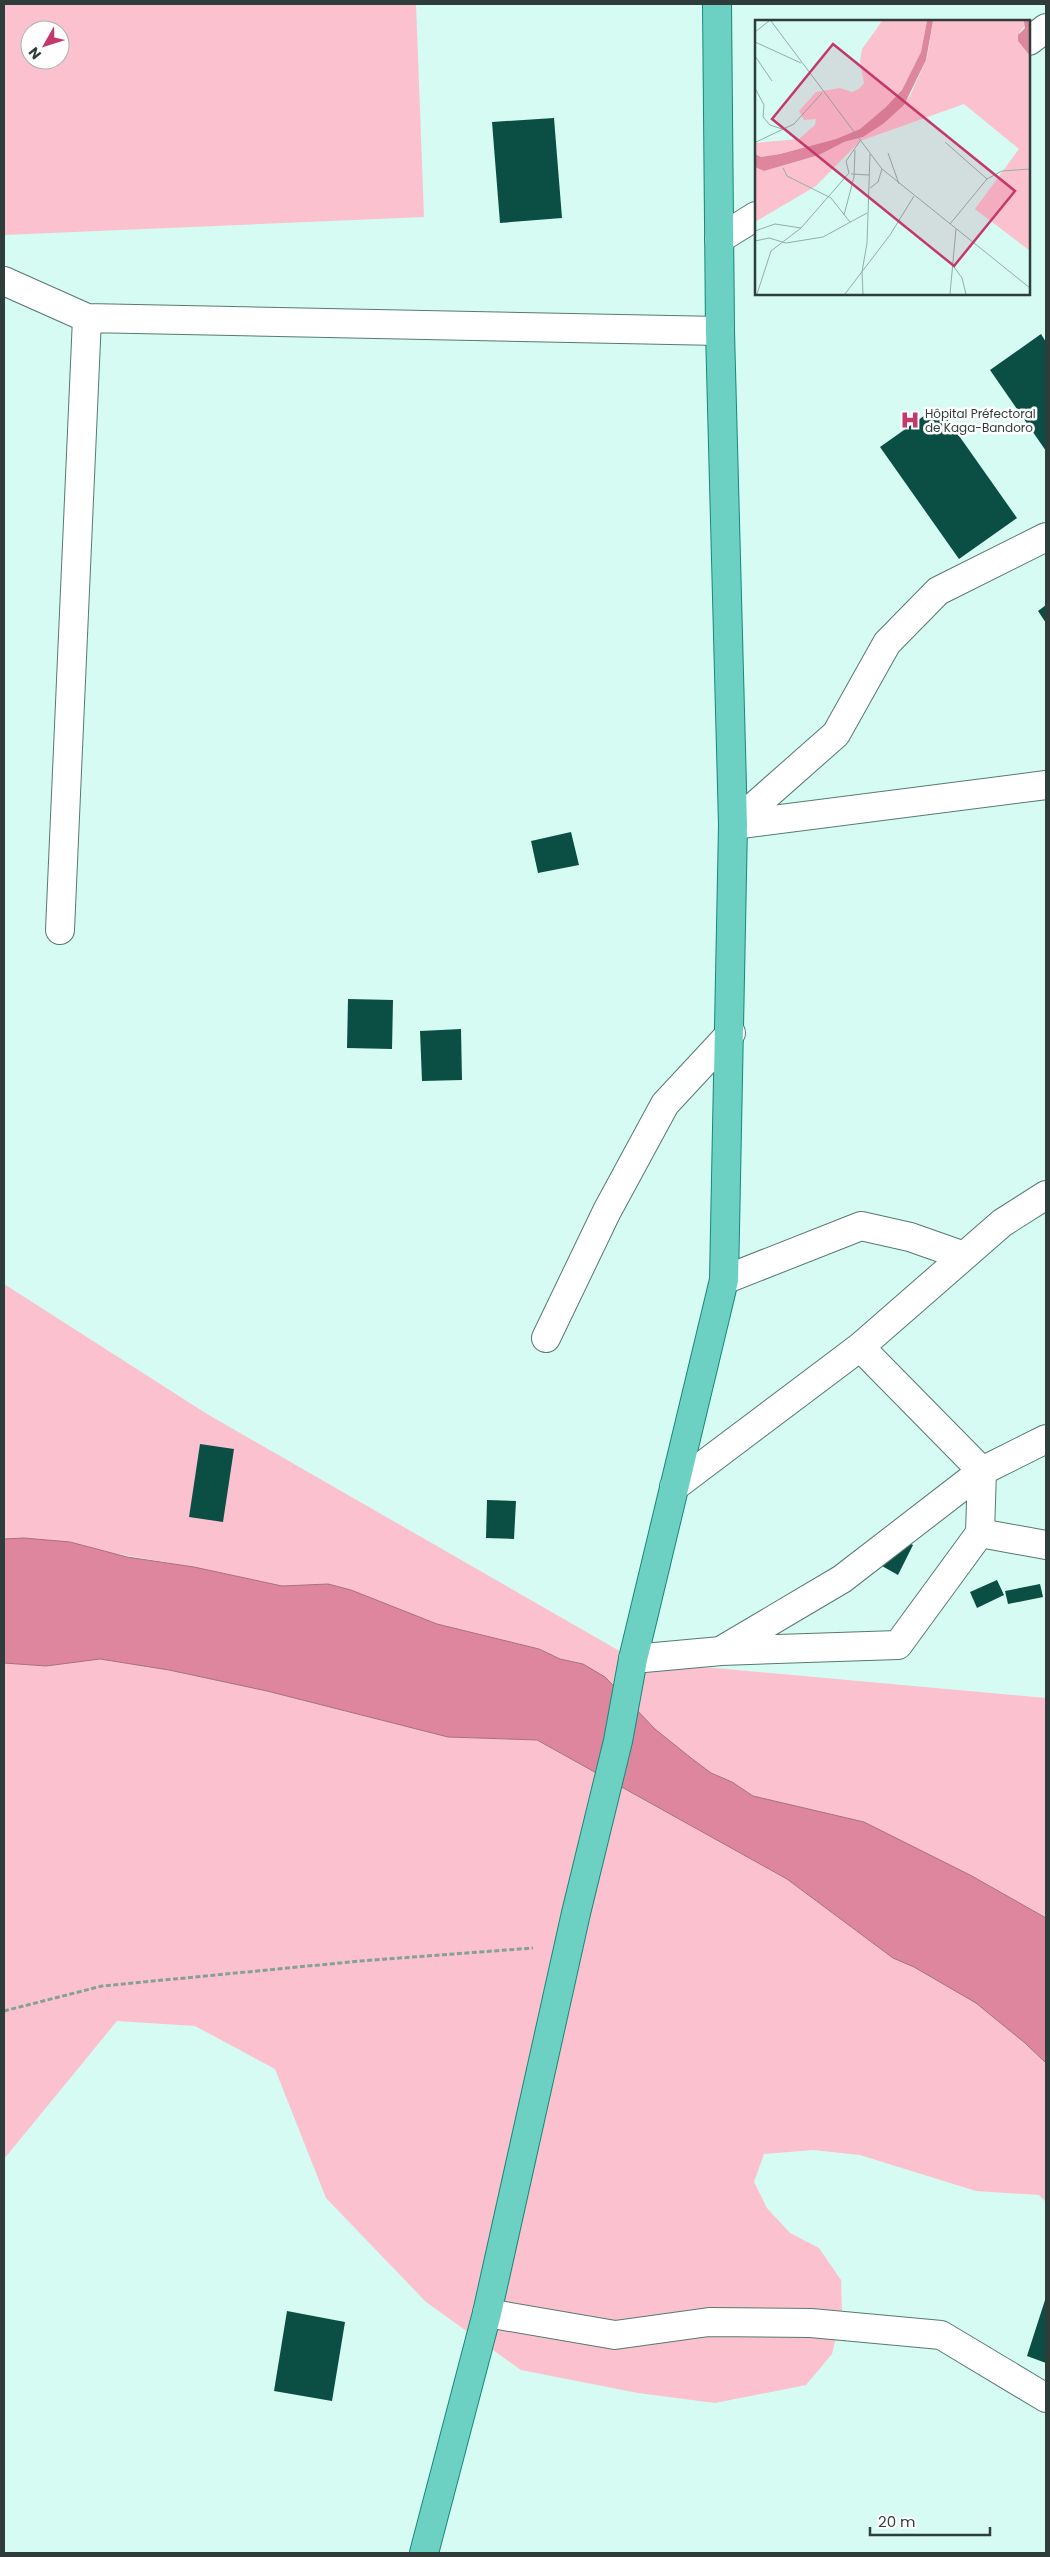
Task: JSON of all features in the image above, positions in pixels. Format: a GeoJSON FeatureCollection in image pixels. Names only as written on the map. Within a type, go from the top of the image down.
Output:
{"type":"FeatureCollection","features":[{"type":"Feature","properties":{"kind":"main road"},"geometry":{"type":"LineString","coordinates":[[424,2553],[487,2313],[571,1945],[576,1913],[618,1741],[633,1658],[724,1280],[731,1033],[733,825],[720,331],[717,4]]}},
{"type":"Feature","properties":{"kind":"street"},"geometry":{"type":"LineString","coordinates":[[1030,40],[1046,28]]}},
{"type":"Feature","properties":{"kind":"street"},"geometry":{"type":"LineString","coordinates":[[719,239],[755,217]]}},
{"type":"Feature","properties":{"kind":"street"},"geometry":{"type":"LineString","coordinates":[[4,281],[87,318],[720,331]]}},
{"type":"Feature","properties":{"kind":"street"},"geometry":{"type":"LineString","coordinates":[[60,930],[87,318]]}},
{"type":"Feature","properties":{"kind":"street"},"geometry":{"type":"LineString","coordinates":[[733,825],[836,734],[887,643],[938,591],[1046,538]]}},
{"type":"Feature","properties":{"kind":"street"},"geometry":{"type":"LineString","coordinates":[[733,825],[1046,784]]}},
{"type":"Feature","properties":{"kind":"street"},"geometry":{"type":"LineString","coordinates":[[546,1338],[608,1211],[665,1104],[731,1033]]}},
{"type":"Feature","properties":{"kind":"street"},"geometry":{"type":"LineString","coordinates":[[674,1487],[860,1347],[1002,1223],[1046,1195]]}},
{"type":"Feature","properties":{"kind":"street"},"geometry":{"type":"LineString","coordinates":[[724,1280],[861,1226],[910,1237],[964,1256]]}},
{"type":"Feature","properties":{"kind":"street"},"geometry":{"type":"LineString","coordinates":[[633,1658],[721,1651],[898,1645],[980,1533],[982,1471],[860,1347]]}},
{"type":"Feature","properties":{"kind":"street"},"geometry":{"type":"LineString","coordinates":[[721,1651],[842,1579],[982,1471],[1046,1439]]}},
{"type":"Feature","properties":{"kind":"street"},"geometry":{"type":"LineString","coordinates":[[980,1533],[1046,1545]]}},
{"type":"Feature","properties":{"kind":"street"},"geometry":{"type":"LineString","coordinates":[[487,2313],[616,2335],[709,2322],[811,2323],[941,2335],[1046,2398]]}},
{"type":"Feature","properties":{"kind":"path"},"geometry":{"type":"LineString","coordinates":[[4,2011],[102,1986],[360,1961],[571,1945]]}},
{"type":"Feature","properties":{"kind":"shaded area"},"geometry":{"type":"Polygon","coordinates":[[[4,4],[416,4],[424,217],[4,235],[4,4]]]}},
{"type":"Feature","properties":{"kind":"shaded area"},"geometry":{"type":"Polygon","coordinates":[[[4,1284],[207,1414],[637,1661],[1046,1698],[1046,1918],[970,1875],[864,1822],[753,1796],[732,1782],[711,1773],[655,1729],[583,1664],[560,1659],[539,1649],[437,1624],[351,1590],[328,1584],[282,1586],[194,1567],[24,1538],[4,1539],[4,1284]]]}},
{"type":"Feature","properties":{"kind":"shaded area"},"geometry":{"type":"Polygon","coordinates":[[[24,1538],[70,1542],[127,1557],[194,1567],[282,1586],[328,1584],[351,1590],[437,1624],[539,1649],[560,1659],[583,1664],[605,1677],[655,1729],[711,1773],[732,1782],[753,1796],[864,1822],[970,1875],[1046,1918],[1046,2063],[1025,2043],[976,2003],[914,1967],[893,1958],[787,1879],[537,1740],[448,1737],[267,1691],[169,1670],[100,1659],[46,1666],[4,1663],[4,1539],[24,1538]]]}},
{"type":"Feature","properties":{"kind":"shaded area"},"geometry":{"type":"Polygon","coordinates":[[[100,1659],[169,1670],[267,1691],[448,1737],[536,1740],[787,1879],[893,1958],[914,1967],[976,2003],[1025,2043],[1046,2063],[1046,2202],[1039,2195],[976,2191],[860,2155],[813,2150],[764,2154],[754,2182],[767,2208],[790,2233],[819,2248],[841,2280],[842,2312],[832,2354],[806,2385],[715,2403],[638,2393],[521,2370],[426,2302],[326,2198],[275,2069],[195,2026],[117,2021],[4,2159],[4,1663],[46,1666],[100,1659]]]}},
{"type":"Feature","properties":{"kind":"building"},"geometry":{"type":"Polygon","coordinates":[[[554,118],[562,218],[500,223],[492,122],[554,118]]]}},
{"type":"Feature","properties":{"kind":"building"},"geometry":{"type":"Polygon","coordinates":[[[1041,334],[1046,342],[1046,451],[990,370],[1041,334]]]}},
{"type":"Feature","properties":{"kind":"building"},"geometry":{"type":"Polygon","coordinates":[[[938,406],[1017,518],[959,559],[880,447],[938,406]]]}},
{"type":"Feature","properties":{"kind":"building"},"geometry":{"type":"Polygon","coordinates":[[[1046,605],[1046,623],[1038,611],[1046,605]]]}},
{"type":"Feature","properties":{"kind":"building"},"geometry":{"type":"Polygon","coordinates":[[[571,832],[579,865],[538,873],[531,841],[571,832]]]}},
{"type":"Feature","properties":{"kind":"building"},"geometry":{"type":"Polygon","coordinates":[[[348,999],[393,1000],[392,1049],[347,1048],[348,999]]]}},
{"type":"Feature","properties":{"kind":"building"},"geometry":{"type":"Polygon","coordinates":[[[461,1029],[462,1080],[422,1081],[420,1031],[461,1029]]]}},
{"type":"Feature","properties":{"kind":"building"},"geometry":{"type":"Polygon","coordinates":[[[200,1444],[234,1449],[223,1522],[189,1517],[200,1444]]]}},
{"type":"Feature","properties":{"kind":"building"},"geometry":{"type":"Polygon","coordinates":[[[487,1500],[516,1501],[514,1539],[486,1538],[487,1500]]]}},
{"type":"Feature","properties":{"kind":"building"},"geometry":{"type":"Polygon","coordinates":[[[898,1537],[913,1545],[898,1575],[882,1566],[898,1537]]]}},
{"type":"Feature","properties":{"kind":"building"},"geometry":{"type":"Polygon","coordinates":[[[997,1580],[1004,1595],[977,1608],[970,1592],[997,1580]]]}},
{"type":"Feature","properties":{"kind":"building"},"geometry":{"type":"Polygon","coordinates":[[[1040,1584],[1043,1597],[1008,1604],[1005,1591],[1040,1584]]]}},
{"type":"Feature","properties":{"kind":"building"},"geometry":{"type":"Polygon","coordinates":[[[1046,2297],[1046,2363],[1027,2356],[1046,2297]]]}},
{"type":"Feature","properties":{"kind":"building"},"geometry":{"type":"Polygon","coordinates":[[[287,2311],[345,2322],[332,2401],[274,2391],[287,2311]]]}},
{"type":"Feature","properties":{"kind":"place","name":"Hôpital Préfectoral de Kaga-Bandoro"},"geometry":{"type":"Point","coordinates":[910,420]}}]}
